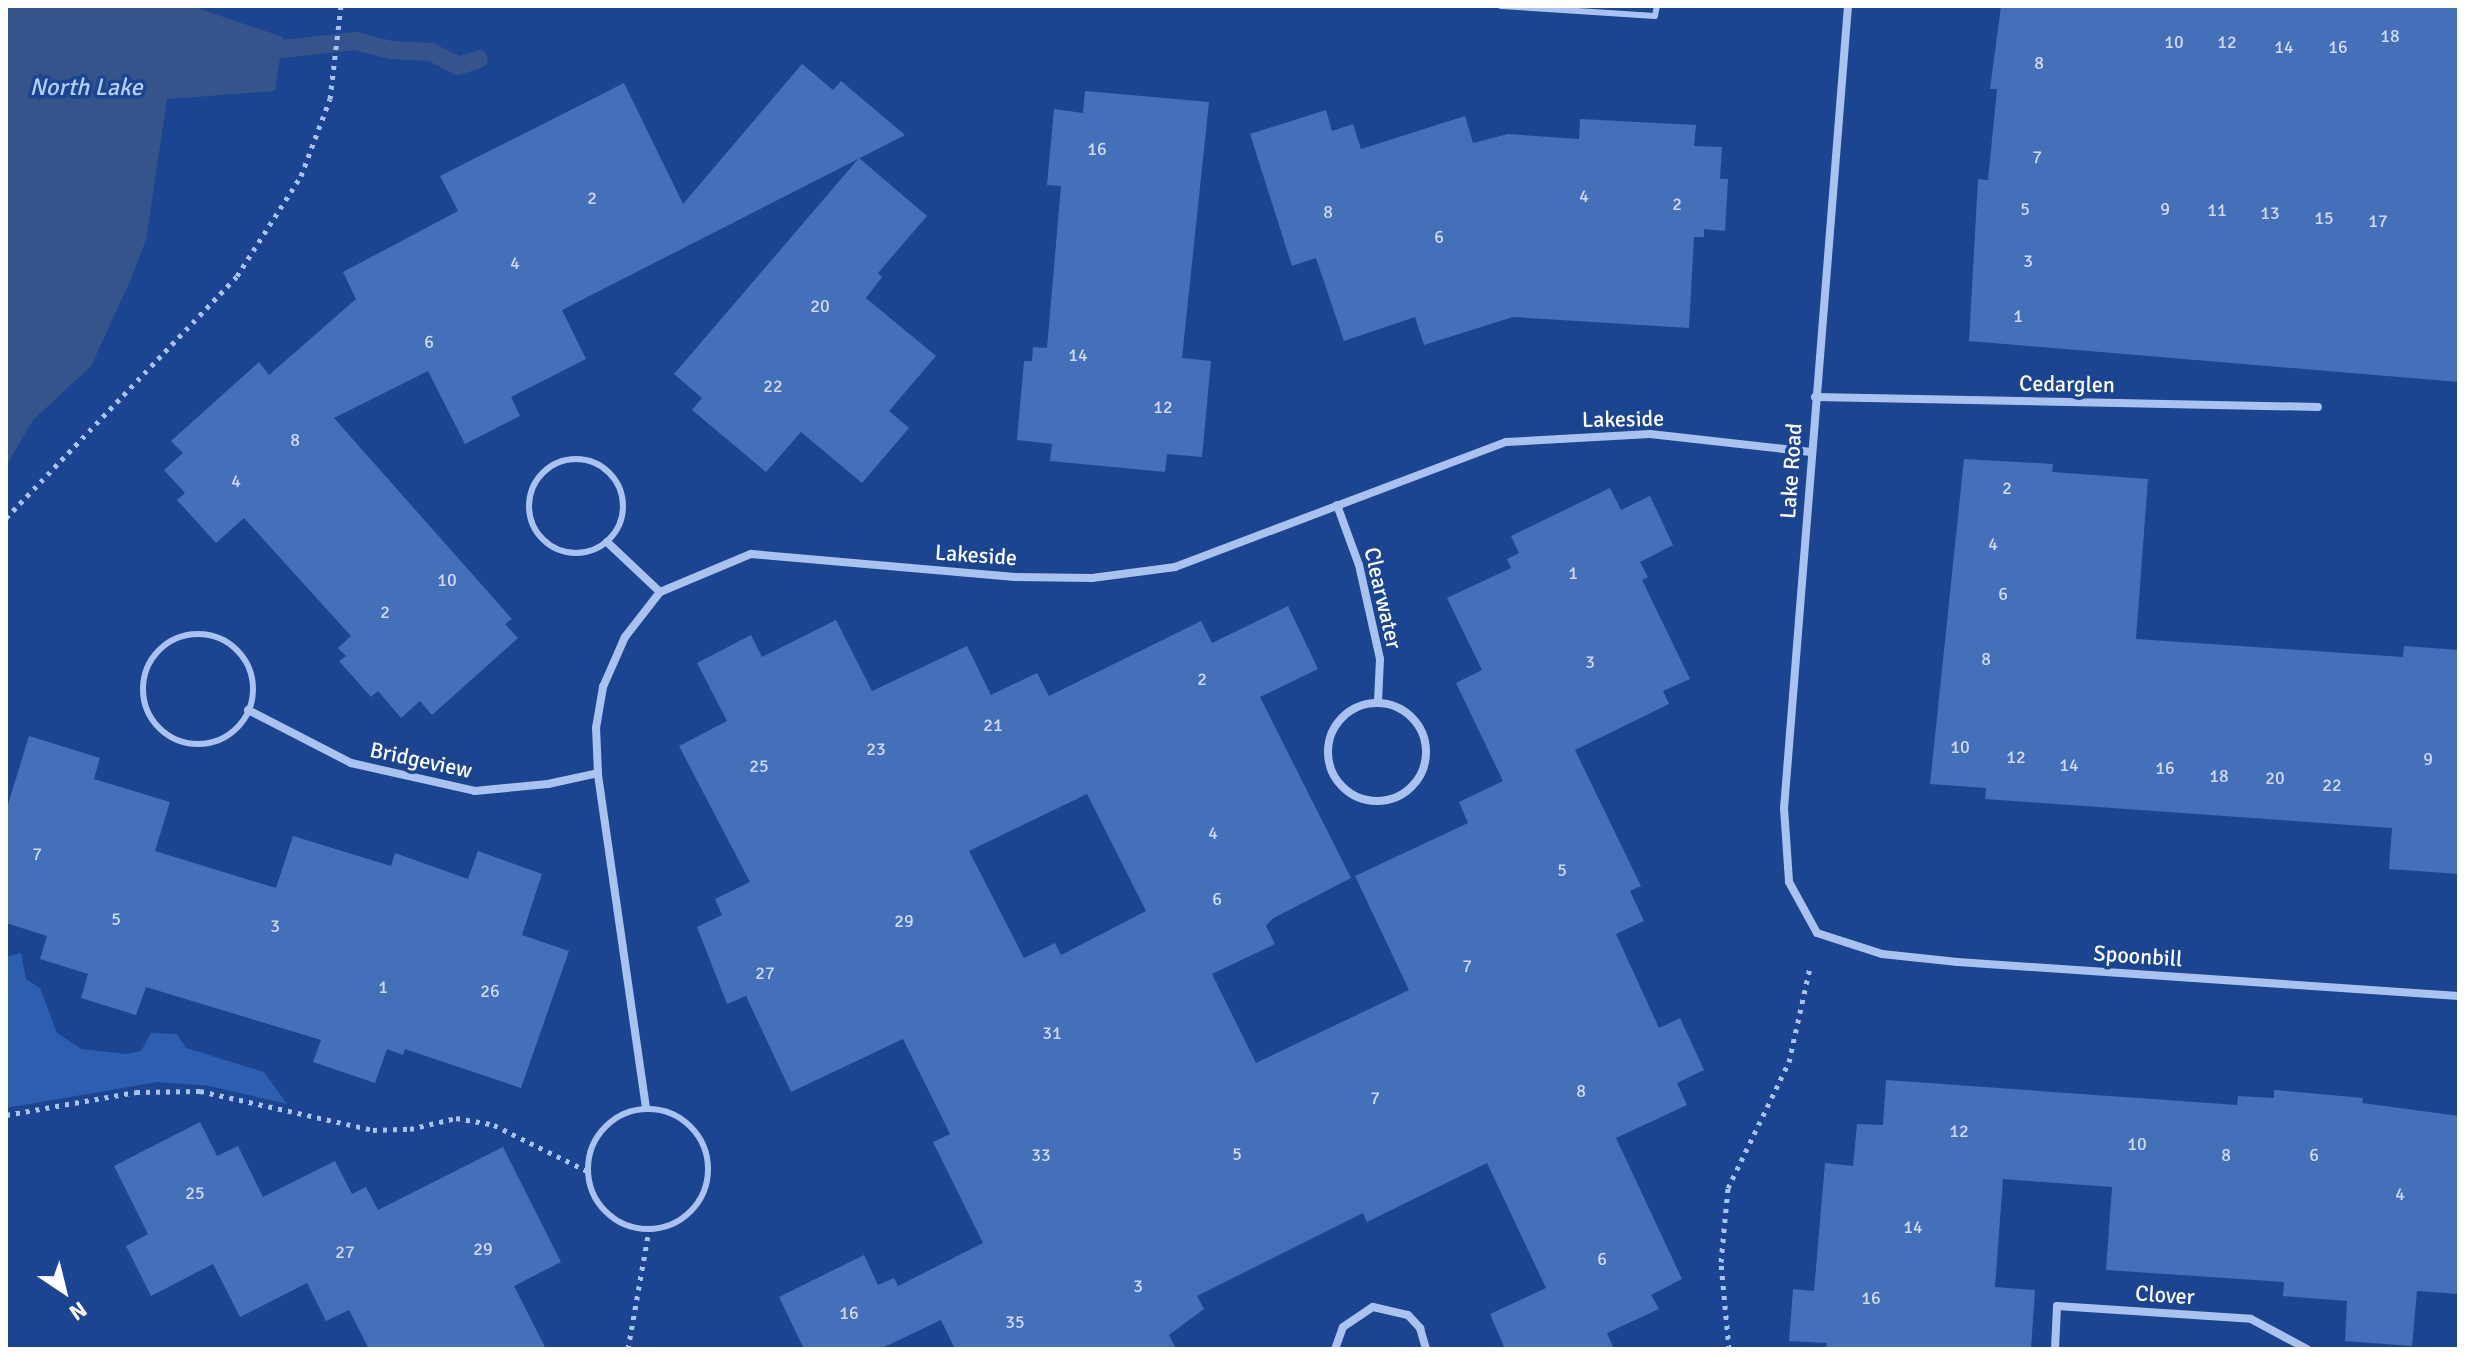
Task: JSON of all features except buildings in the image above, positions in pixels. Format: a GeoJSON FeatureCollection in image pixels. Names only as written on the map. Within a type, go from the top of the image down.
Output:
{"type":"FeatureCollection","features":[{"type":"Feature","properties":{"kind":"street","name":"Lake Road"},"geometry":{"type":"LineString","coordinates":[[1817,933],[1789,882],[1784,808],[1848,6]]}},
{"type":"Feature","properties":{"kind":"street","name":"Cedarglen"},"geometry":{"type":"LineString","coordinates":[[1815,397],[2318,407]]}},
{"type":"Feature","properties":{"kind":"street","name":"Lakeside"},"geometry":{"type":"LineString","coordinates":[[646,1108],[598,773],[596,728],[603,687],[625,637],[660,592],[751,554],[1015,577],[1092,578],[1175,567],[1506,442],[1650,434],[1811,452]]}},
{"type":"Feature","properties":{"kind":"street","name":"Clearwater"},"geometry":{"type":"LineString","coordinates":[[1337,505],[1359,565],[1380,659],[1378,702]]}},
{"type":"Feature","properties":{"kind":"street"},"geometry":{"type":"LineString","coordinates":[[607,542],[660,592]]}},
{"type":"Feature","properties":{"kind":"street"},"geometry":{"type":"LineString","coordinates":[[1378,702],[1397,706],[1412,717],[1427,753],[1412,788],[1375,803],[1340,787],[1327,751],[1342,716],[1378,702]]}},
{"type":"Feature","properties":{"kind":"street","name":"Bridgeview"},"geometry":{"type":"LineString","coordinates":[[248,710],[351,763],[475,791],[548,784],[598,773]]}},
{"type":"Feature","properties":{"kind":"street","name":"Spoonbill"},"geometry":{"type":"LineString","coordinates":[[1817,933],[1882,954],[1958,962],[2459,996]]}},
{"type":"Feature","properties":{"kind":"street","name":"Clover"},"geometry":{"type":"LineString","coordinates":[[2055,1349],[2057,1306],[2251,1319],[2307,1349]]}},
{"type":"Feature","properties":{"kind":"street"},"geometry":{"type":"LineString","coordinates":[[1335,1349],[1343,1327],[1373,1307],[1408,1315],[1420,1328],[1426,1349]]}},
{"type":"Feature","properties":{"kind":"lane"},"geometry":{"type":"LineString","coordinates":[[1501,6],[1655,16],[1657,6]]}},
{"type":"Feature","properties":{"kind":"lane"},"geometry":{"type":"LineString","coordinates":[[579,459],[611,475],[622,509],[607,542],[573,553],[541,538],[529,503],[544,471],[560,461],[579,459]]}},
{"type":"Feature","properties":{"kind":"lane"},"geometry":{"type":"LineString","coordinates":[[202,633],[223,639],[240,652],[252,671],[255,692],[248,710],[235,731],[217,741],[174,739],[156,726],[145,707],[143,686],[148,664],[161,647],[181,636],[202,633]]}},
{"type":"Feature","properties":{"kind":"lane"},"geometry":{"type":"LineString","coordinates":[[646,1108],[670,1113],[689,1125],[703,1145],[708,1168],[704,1191],[691,1211],[672,1225],[649,1230],[606,1213],[592,1194],[587,1171],[591,1148],[604,1128],[623,1114],[646,1108]]}},
{"type":"Feature","properties":{"kind":"path"},"geometry":{"type":"LineString","coordinates":[[6,518],[237,276],[301,176],[332,82],[341,6]]}},
{"type":"Feature","properties":{"kind":"path"},"geometry":{"type":"LineString","coordinates":[[1729,1349],[1721,1262],[1728,1188],[1789,1062],[1817,933]]}},
{"type":"Feature","properties":{"kind":"path"},"geometry":{"type":"LineString","coordinates":[[6,1115],[136,1092],[200,1091],[373,1130],[410,1129],[456,1118],[481,1123],[587,1171]]}},
{"type":"Feature","properties":{"kind":"path"},"geometry":{"type":"LineString","coordinates":[[628,1349],[649,1230]]}},
{"type":"Feature","properties":{"kind":"shaded area"},"geometry":{"type":"Polygon","coordinates":[[[21,953],[26,979],[40,988],[57,1033],[81,1049],[127,1054],[141,1051],[151,1033],[177,1034],[186,1048],[264,1072],[287,1104],[209,1086],[158,1082],[6,1108],[6,957],[21,953]]]}},
{"type":"Feature","properties":{"kind":"water","name":"North Lake"},"geometry":{"type":"Polygon","coordinates":[[[6,6],[191,6],[283,37],[275,91],[167,99],[146,240],[131,279],[91,366],[33,420],[6,466],[6,6]]]}},
{"type":"Feature","properties":{"kind":"waterway"},"geometry":{"type":"LineString","coordinates":[[282,49],[355,41],[391,50],[431,52],[458,66],[479,59]]}}]}
